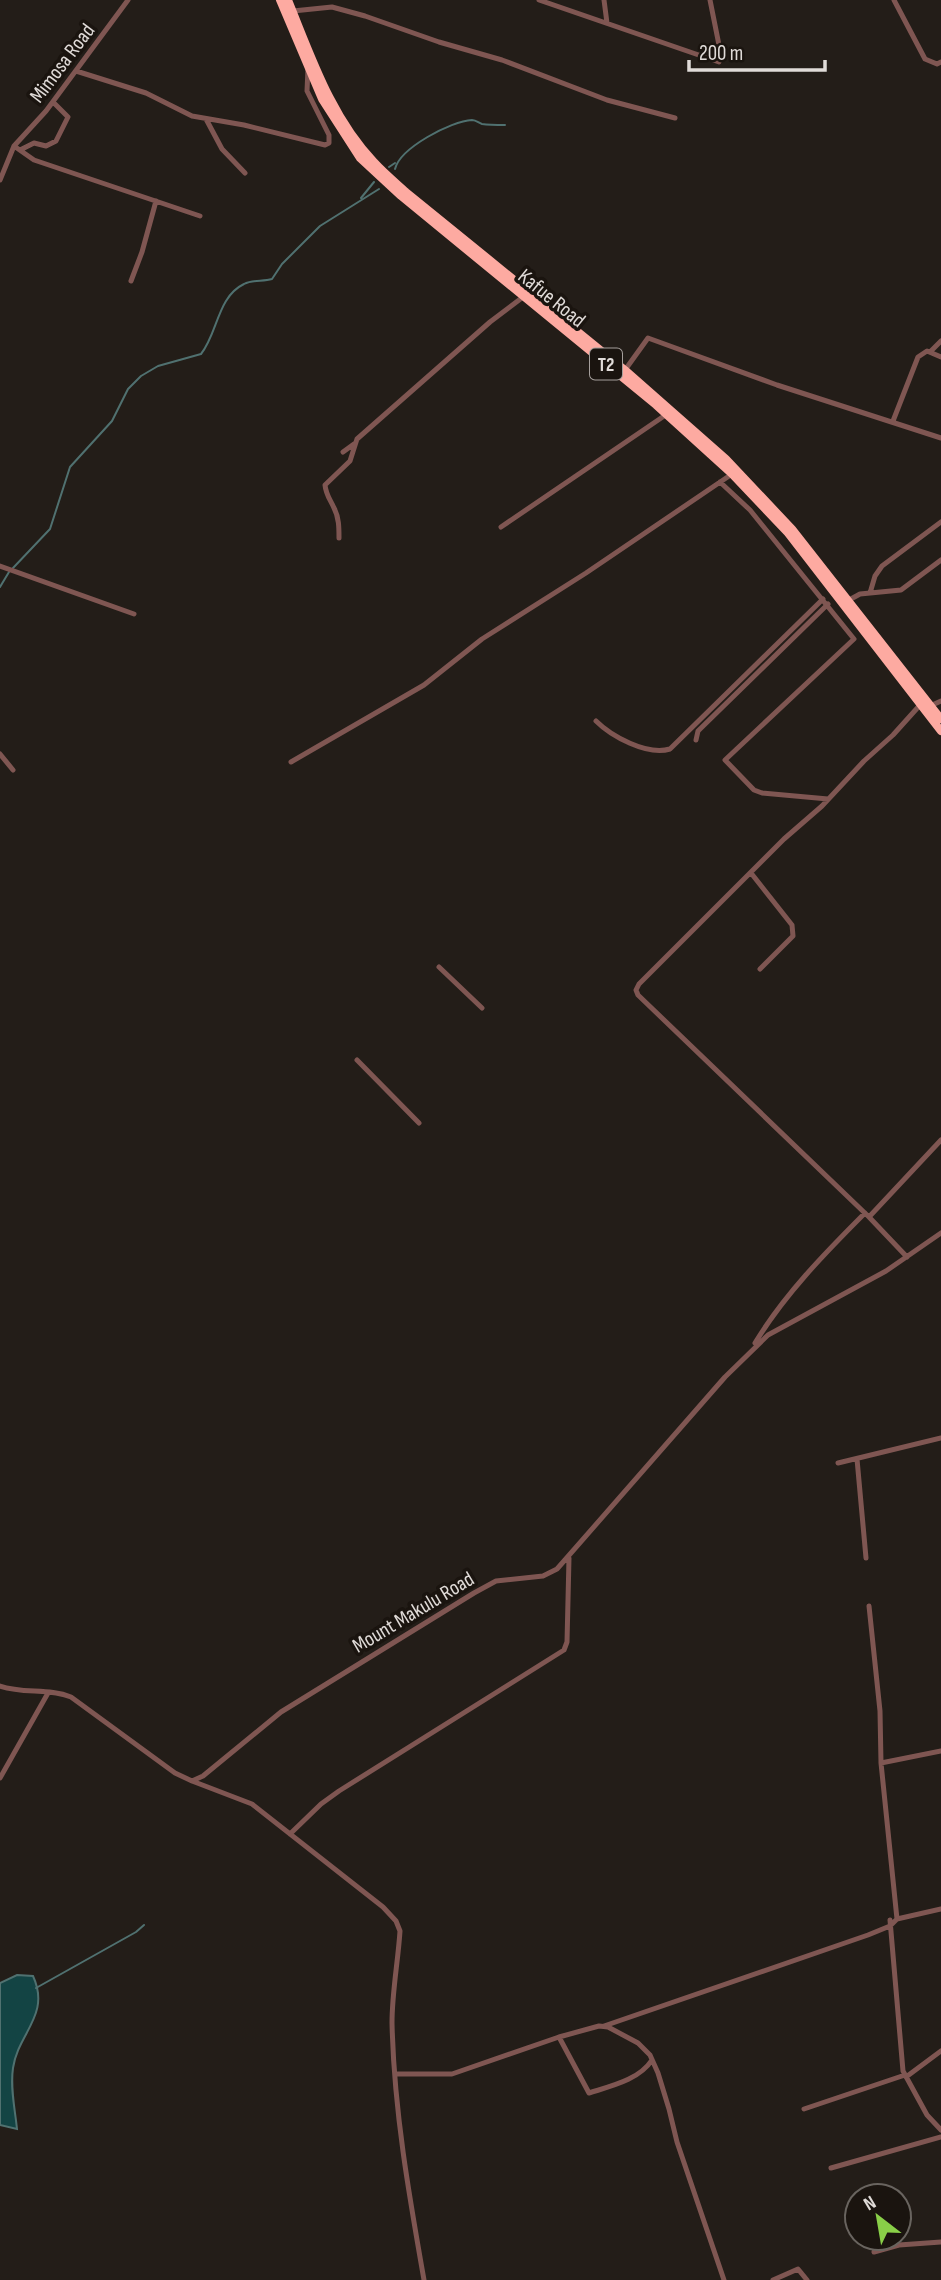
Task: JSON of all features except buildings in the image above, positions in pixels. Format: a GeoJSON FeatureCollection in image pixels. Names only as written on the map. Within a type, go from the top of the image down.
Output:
{"type":"FeatureCollection","features":[{"type":"Feature","properties":{"kind":"highway","name":"Kafue Road"},"geometry":{"type":"LineString","coordinates":[[280,0],[331,115],[369,168],[523,298],[667,414],[732,474],[791,537],[941,731]]}},
{"type":"Feature","properties":{"kind":"highway","name":"Kafue Road"},"geometry":{"type":"LineString","coordinates":[[288,0],[335,107],[352,135],[374,162],[416,200],[625,370],[748,481],[775,509],[849,600],[941,719]]}},
{"type":"Feature","properties":{"kind":"street","name":"Mimosa Road"},"geometry":{"type":"LineString","coordinates":[[0,180],[17,148],[128,0]]}},
{"type":"Feature","properties":{"kind":"street"},"geometry":{"type":"LineString","coordinates":[[539,0],[719,62],[721,55],[710,0]]}},
{"type":"Feature","properties":{"kind":"street"},"geometry":{"type":"LineString","coordinates":[[604,0],[607,23]]}},
{"type":"Feature","properties":{"kind":"street"},"geometry":{"type":"LineString","coordinates":[[894,0],[925,59],[937,64],[941,62]]}},
{"type":"Feature","properties":{"kind":"street"},"geometry":{"type":"LineString","coordinates":[[293,12],[332,7],[365,16],[439,42],[502,60],[607,100],[675,118]]}},
{"type":"Feature","properties":{"kind":"street"},"geometry":{"type":"LineString","coordinates":[[76,71],[146,93],[192,116],[263,130],[318,145],[327,144],[329,135],[307,91],[308,68]]}},
{"type":"Feature","properties":{"kind":"street"},"geometry":{"type":"LineString","coordinates":[[17,148],[34,143],[47,146],[56,141],[68,116],[53,102]]}},
{"type":"Feature","properties":{"kind":"street"},"geometry":{"type":"LineString","coordinates":[[206,119],[222,149],[245,173]]}},
{"type":"Feature","properties":{"kind":"street"},"geometry":{"type":"LineString","coordinates":[[17,148],[34,160],[200,216]]}},
{"type":"Feature","properties":{"kind":"street"},"geometry":{"type":"LineString","coordinates":[[131,281],[156,201]]}},
{"type":"Feature","properties":{"kind":"street"},"geometry":{"type":"LineString","coordinates":[[339,538],[339,524],[325,485],[348,463],[359,436],[490,322],[523,298]]}},
{"type":"Feature","properties":{"kind":"street"},"geometry":{"type":"LineString","coordinates":[[625,370],[648,338],[777,385],[941,438]]}},
{"type":"Feature","properties":{"kind":"street"},"geometry":{"type":"LineString","coordinates":[[930,352],[941,341]]}},
{"type":"Feature","properties":{"kind":"street"},"geometry":{"type":"LineString","coordinates":[[893,421],[918,357],[924,351],[941,357]]}},
{"type":"Feature","properties":{"kind":"street"},"geometry":{"type":"LineString","coordinates":[[501,527],[667,414]]}},
{"type":"Feature","properties":{"kind":"street"},"geometry":{"type":"LineString","coordinates":[[343,452],[355,443]]}},
{"type":"Feature","properties":{"kind":"street"},"geometry":{"type":"LineString","coordinates":[[291,762],[438,676],[482,639],[732,474]]}},
{"type":"Feature","properties":{"kind":"street"},"geometry":{"type":"LineString","coordinates":[[720,482],[750,510],[854,639],[725,760],[754,790],[828,799]]}},
{"type":"Feature","properties":{"kind":"street"},"geometry":{"type":"LineString","coordinates":[[870,593],[877,571],[941,522]]}},
{"type":"Feature","properties":{"kind":"street"},"geometry":{"type":"LineString","coordinates":[[780,546],[791,537]]}},
{"type":"Feature","properties":{"kind":"street"},"geometry":{"type":"LineString","coordinates":[[849,600],[860,594],[901,590],[941,560]]}},
{"type":"Feature","properties":{"kind":"street"},"geometry":{"type":"LineString","coordinates":[[0,566],[134,614]]}},
{"type":"Feature","properties":{"kind":"street"},"geometry":{"type":"LineString","coordinates":[[596,721],[614,737],[648,748],[670,750],[835,593]]}},
{"type":"Feature","properties":{"kind":"street"},"geometry":{"type":"LineString","coordinates":[[696,740],[698,731],[825,602]]}},
{"type":"Feature","properties":{"kind":"street"},"geometry":{"type":"LineString","coordinates":[[930,706],[941,701]]}},
{"type":"Feature","properties":{"kind":"street"},"geometry":{"type":"LineString","coordinates":[[906,1257],[867,1215],[637,993],[639,984],[893,735],[920,705]]}},
{"type":"Feature","properties":{"kind":"street"},"geometry":{"type":"LineString","coordinates":[[0,754],[13,770]]}},
{"type":"Feature","properties":{"kind":"street"},"geometry":{"type":"LineString","coordinates":[[751,873],[795,932],[760,970]]}},
{"type":"Feature","properties":{"kind":"street"},"geometry":{"type":"LineString","coordinates":[[439,967],[482,1008]]}},
{"type":"Feature","properties":{"kind":"street"},"geometry":{"type":"LineString","coordinates":[[357,1060],[419,1123]]}},
{"type":"Feature","properties":{"kind":"street"},"geometry":{"type":"LineString","coordinates":[[752,1349],[784,1302],[833,1245],[867,1215],[941,1140]]}},
{"type":"Feature","properties":{"kind":"street","name":"Mount Makulu Road"},"geometry":{"type":"LineString","coordinates":[[192,1782],[281,1712],[474,1593],[502,1579],[543,1576],[557,1569],[752,1349],[778,1328],[842,1296],[941,1233]]}},
{"type":"Feature","properties":{"kind":"street"},"geometry":{"type":"LineString","coordinates":[[838,1463],[941,1438]]}},
{"type":"Feature","properties":{"kind":"street"},"geometry":{"type":"LineString","coordinates":[[857,1459],[866,1558]]}},
{"type":"Feature","properties":{"kind":"street"},"geometry":{"type":"LineString","coordinates":[[290,1834],[321,1804],[339,1791],[564,1650],[567,1642],[569,1557]]}},
{"type":"Feature","properties":{"kind":"street"},"geometry":{"type":"LineString","coordinates":[[869,1606],[880,1711],[892,1922],[906,2076],[927,2115],[941,2130]]}},
{"type":"Feature","properties":{"kind":"street"},"geometry":{"type":"LineString","coordinates":[[0,1686],[21,1692],[48,1692],[71,1697],[175,1773],[252,1804],[383,1907],[396,1921],[400,1931],[392,2020],[395,2074],[401,2148],[424,2280]]}},
{"type":"Feature","properties":{"kind":"street"},"geometry":{"type":"LineString","coordinates":[[0,1778],[48,1692]]}},
{"type":"Feature","properties":{"kind":"street"},"geometry":{"type":"LineString","coordinates":[[881,1763],[941,1751]]}},
{"type":"Feature","properties":{"kind":"street"},"geometry":{"type":"LineString","coordinates":[[395,2074],[452,2074],[559,2037],[604,2026],[892,1922],[941,1909]]}},
{"type":"Feature","properties":{"kind":"street"},"geometry":{"type":"LineString","coordinates":[[604,2026],[638,2043],[653,2060],[677,2142],[724,2280]]}},
{"type":"Feature","properties":{"kind":"street"},"geometry":{"type":"LineString","coordinates":[[559,2037],[589,2093],[636,2076],[653,2060]]}},
{"type":"Feature","properties":{"kind":"street"},"geometry":{"type":"LineString","coordinates":[[804,2109],[906,2076],[941,2051]]}},
{"type":"Feature","properties":{"kind":"street"},"geometry":{"type":"LineString","coordinates":[[831,2168],[941,2137]]}},
{"type":"Feature","properties":{"kind":"street"},"geometry":{"type":"LineString","coordinates":[[913,2244],[941,2242]]}},
{"type":"Feature","properties":{"kind":"street"},"geometry":{"type":"LineString","coordinates":[[773,2280],[798,2269],[807,2280]]}},
{"type":"Feature","properties":{"kind":"water"},"geometry":{"type":"Polygon","coordinates":[[[17,1975],[33,1976],[38,1990],[38,2002],[32,2024],[21,2044],[13,2068],[12,2091],[17,2129],[0,2125],[0,1983],[17,1975]]]}},
{"type":"Feature","properties":{"kind":"waterway"},"geometry":{"type":"LineString","coordinates":[[395,169],[399,161],[416,145],[452,125],[472,120],[482,124],[505,125]]}},
{"type":"Feature","properties":{"kind":"waterway"},"geometry":{"type":"LineString","coordinates":[[389,167],[395,163]]}},
{"type":"Feature","properties":{"kind":"waterway"},"geometry":{"type":"LineString","coordinates":[[361,198],[374,182]]}},
{"type":"Feature","properties":{"kind":"waterway"},"geometry":{"type":"LineString","coordinates":[[13,568],[50,529],[70,467],[112,421],[128,389],[141,376],[158,366],[201,354],[223,306],[235,290],[247,282],[272,279],[282,264],[320,226],[379,189]]}},
{"type":"Feature","properties":{"kind":"waterway"},"geometry":{"type":"LineString","coordinates":[[0,587],[9,572]]}},
{"type":"Feature","properties":{"kind":"waterway"},"geometry":{"type":"LineString","coordinates":[[36,1988],[144,1925]]}}]}
